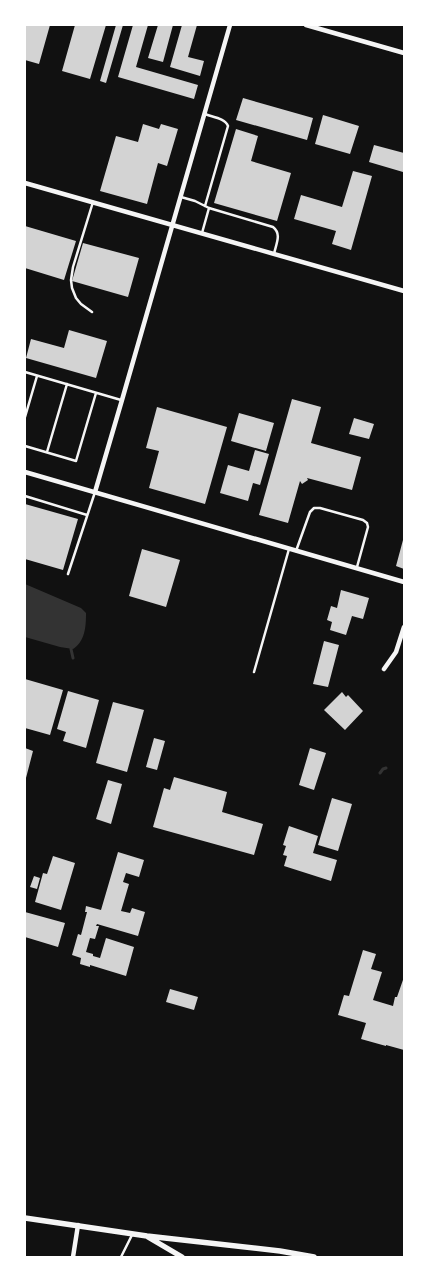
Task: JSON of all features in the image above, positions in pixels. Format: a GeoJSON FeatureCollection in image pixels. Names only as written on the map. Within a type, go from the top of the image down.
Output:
{"type":"FeatureCollection","features":[{"type":"Feature","properties":{"kind":"street"},"geometry":{"type":"LineString","coordinates":[[95,492],[230,25]]}},
{"type":"Feature","properties":{"kind":"street"},"geometry":{"type":"LineString","coordinates":[[306,25],[404,53]]}},
{"type":"Feature","properties":{"kind":"street"},"geometry":{"type":"LineString","coordinates":[[25,183],[404,291]]}},
{"type":"Feature","properties":{"kind":"street"},"geometry":{"type":"LineString","coordinates":[[25,472],[404,582]]}},
{"type":"Feature","properties":{"kind":"street"},"geometry":{"type":"LineString","coordinates":[[384,669],[396,652],[404,627]]}},
{"type":"Feature","properties":{"kind":"street"},"geometry":{"type":"LineString","coordinates":[[25,1218],[280,1254],[314,1257]]}},
{"type":"Feature","properties":{"kind":"street"},"geometry":{"type":"LineString","coordinates":[[73,1257],[78,1225]]}},
{"type":"Feature","properties":{"kind":"street"},"geometry":{"type":"LineString","coordinates":[[147,1236],[182,1257]]}},
{"type":"Feature","properties":{"kind":"lane"},"geometry":{"type":"LineString","coordinates":[[204,114],[224,120],[228,126],[205,206]]}},
{"type":"Feature","properties":{"kind":"lane"},"geometry":{"type":"LineString","coordinates":[[181,196],[208,208],[273,227],[278,234],[274,254]]}},
{"type":"Feature","properties":{"kind":"lane"},"geometry":{"type":"LineString","coordinates":[[92,312],[76,298],[71,280],[73,267],[94,202]]}},
{"type":"Feature","properties":{"kind":"lane"},"geometry":{"type":"LineString","coordinates":[[202,233],[208,208]]}},
{"type":"Feature","properties":{"kind":"lane"},"geometry":{"type":"LineString","coordinates":[[25,372],[122,400]]}},
{"type":"Feature","properties":{"kind":"lane"},"geometry":{"type":"LineString","coordinates":[[25,416],[37,376]]}},
{"type":"Feature","properties":{"kind":"lane"},"geometry":{"type":"LineString","coordinates":[[47,452],[66,384]]}},
{"type":"Feature","properties":{"kind":"lane"},"geometry":{"type":"LineString","coordinates":[[25,446],[76,461],[96,393]]}},
{"type":"Feature","properties":{"kind":"lane"},"geometry":{"type":"LineString","coordinates":[[68,574],[95,492]]}},
{"type":"Feature","properties":{"kind":"lane"},"geometry":{"type":"LineString","coordinates":[[25,496],[87,515]]}},
{"type":"Feature","properties":{"kind":"lane"},"geometry":{"type":"LineString","coordinates":[[296,551],[310,512],[314,508],[363,520],[367,523],[368,527],[356,568]]}},
{"type":"Feature","properties":{"kind":"lane"},"geometry":{"type":"LineString","coordinates":[[254,672],[288,549]]}},
{"type":"Feature","properties":{"kind":"lane"},"geometry":{"type":"LineString","coordinates":[[121,1257],[133,1234]]}},
{"type":"Feature","properties":{"kind":"shaded area"},"geometry":{"type":"Polygon","coordinates":[[[25,584],[81,608],[86,613],[85,628],[77,646],[73,649],[60,647],[25,637],[25,584]]]}},
{"type":"Feature","properties":{"kind":"building"},"geometry":{"type":"Polygon","coordinates":[[[25,25],[50,25],[39,64],[25,60],[25,25]]]}},
{"type":"Feature","properties":{"kind":"building"},"geometry":{"type":"Polygon","coordinates":[[[75,25],[106,25],[90,79],[62,71],[75,25]]]}},
{"type":"Feature","properties":{"kind":"building"},"geometry":{"type":"Polygon","coordinates":[[[116,25],[123,25],[106,83],[100,81],[116,25]]]}},
{"type":"Feature","properties":{"kind":"building"},"geometry":{"type":"Polygon","coordinates":[[[133,25],[148,25],[136,67],[198,85],[194,99],[118,77],[133,25]]]}},
{"type":"Feature","properties":{"kind":"building"},"geometry":{"type":"Polygon","coordinates":[[[158,25],[173,25],[163,62],[148,58],[158,25]]]}},
{"type":"Feature","properties":{"kind":"building"},"geometry":{"type":"Polygon","coordinates":[[[182,25],[197,25],[188,57],[204,61],[200,76],[170,67],[182,25]]]}},
{"type":"Feature","properties":{"kind":"building"},"geometry":{"type":"Polygon","coordinates":[[[243,98],[313,118],[307,140],[236,120],[243,98]]]}},
{"type":"Feature","properties":{"kind":"building"},"geometry":{"type":"Polygon","coordinates":[[[323,115],[359,126],[350,154],[315,144],[323,115]]]}},
{"type":"Feature","properties":{"kind":"building"},"geometry":{"type":"Polygon","coordinates":[[[143,124],[159,129],[161,124],[178,129],[167,166],[158,163],[147,204],[100,191],[116,136],[138,142],[143,124]]]}},
{"type":"Feature","properties":{"kind":"building"},"geometry":{"type":"Polygon","coordinates":[[[236,129],[258,136],[251,161],[291,173],[277,221],[214,203],[236,129]]]}},
{"type":"Feature","properties":{"kind":"building"},"geometry":{"type":"Polygon","coordinates":[[[374,145],[404,153],[403,172],[369,162],[374,145]]]}},
{"type":"Feature","properties":{"kind":"building"},"geometry":{"type":"Polygon","coordinates":[[[353,171],[372,176],[351,250],[332,244],[336,231],[294,219],[301,195],[342,207],[353,171]]]}},
{"type":"Feature","properties":{"kind":"building"},"geometry":{"type":"Polygon","coordinates":[[[25,226],[76,241],[64,280],[25,268],[25,226]]]}},
{"type":"Feature","properties":{"kind":"building"},"geometry":{"type":"Polygon","coordinates":[[[83,243],[139,258],[128,297],[72,281],[83,243]]]}},
{"type":"Feature","properties":{"kind":"building"},"geometry":{"type":"Polygon","coordinates":[[[69,330],[107,341],[96,378],[26,358],[31,339],[64,348],[69,330]]]}},
{"type":"Feature","properties":{"kind":"building"},"geometry":{"type":"Polygon","coordinates":[[[292,399],[321,407],[311,443],[361,457],[352,490],[307,478],[308,480],[302,484],[300,481],[288,523],[259,515],[292,399]]]}},
{"type":"Feature","properties":{"kind":"building"},"geometry":{"type":"Polygon","coordinates":[[[157,407],[227,427],[205,504],[149,488],[159,451],[146,448],[157,407]]]}},
{"type":"Feature","properties":{"kind":"building"},"geometry":{"type":"Polygon","coordinates":[[[239,413],[274,423],[266,451],[231,441],[239,413]]]}},
{"type":"Feature","properties":{"kind":"building"},"geometry":{"type":"Polygon","coordinates":[[[354,418],[374,424],[369,439],[349,434],[354,418]]]}},
{"type":"Feature","properties":{"kind":"building"},"geometry":{"type":"Polygon","coordinates":[[[255,450],[269,454],[260,485],[253,483],[248,501],[220,493],[228,465],[249,471],[255,450]]]}},
{"type":"Feature","properties":{"kind":"building"},"geometry":{"type":"Polygon","coordinates":[[[25,504],[78,519],[63,570],[25,559],[25,504]]]}},
{"type":"Feature","properties":{"kind":"building"},"geometry":{"type":"Polygon","coordinates":[[[404,540],[404,569],[396,566],[404,540]]]}},
{"type":"Feature","properties":{"kind":"building"},"geometry":{"type":"Polygon","coordinates":[[[142,549],[180,560],[166,607],[129,596],[142,549]]]}},
{"type":"Feature","properties":{"kind":"building"},"geometry":{"type":"Polygon","coordinates":[[[341,590],[369,598],[363,619],[352,616],[346,635],[330,630],[332,622],[327,620],[331,606],[337,608],[341,590]]]}},
{"type":"Feature","properties":{"kind":"building"},"geometry":{"type":"Polygon","coordinates":[[[324,641],[339,645],[328,687],[313,684],[324,641]]]}},
{"type":"Feature","properties":{"kind":"building"},"geometry":{"type":"Polygon","coordinates":[[[25,679],[63,690],[50,735],[25,728],[25,679]]]}},
{"type":"Feature","properties":{"kind":"building"},"geometry":{"type":"Polygon","coordinates":[[[68,691],[99,700],[86,748],[63,741],[66,732],[57,729],[68,691]]]}},
{"type":"Feature","properties":{"kind":"building"},"geometry":{"type":"Polygon","coordinates":[[[342,692],[346,697],[348,695],[363,711],[345,730],[324,710],[342,692]]]}},
{"type":"Feature","properties":{"kind":"building"},"geometry":{"type":"Polygon","coordinates":[[[113,702],[144,710],[127,772],[96,763],[113,702]]]}},
{"type":"Feature","properties":{"kind":"building"},"geometry":{"type":"Polygon","coordinates":[[[154,738],[165,741],[157,770],[146,767],[154,738]]]}},
{"type":"Feature","properties":{"kind":"building"},"geometry":{"type":"Polygon","coordinates":[[[25,748],[33,751],[26,778],[25,778],[25,748]]]}},
{"type":"Feature","properties":{"kind":"building"},"geometry":{"type":"Polygon","coordinates":[[[310,748],[326,753],[314,790],[299,785],[310,748]]]}},
{"type":"Feature","properties":{"kind":"building"},"geometry":{"type":"Polygon","coordinates":[[[174,777],[227,792],[222,812],[263,824],[254,855],[153,827],[164,788],[170,790],[174,777]]]}},
{"type":"Feature","properties":{"kind":"building"},"geometry":{"type":"Polygon","coordinates":[[[108,780],[122,784],[111,824],[96,819],[108,780]]]}},
{"type":"Feature","properties":{"kind":"building"},"geometry":{"type":"Polygon","coordinates":[[[332,798],[352,804],[338,851],[318,845],[332,798]]]}},
{"type":"Feature","properties":{"kind":"building"},"geometry":{"type":"Polygon","coordinates":[[[289,826],[318,836],[313,853],[337,860],[331,881],[284,866],[287,856],[283,855],[286,846],[283,845],[289,826]]]}},
{"type":"Feature","properties":{"kind":"building"},"geometry":{"type":"Polygon","coordinates":[[[118,852],[144,860],[139,877],[126,873],[123,882],[129,884],[121,911],[130,913],[132,908],[145,912],[138,936],[97,924],[96,926],[99,926],[95,939],[90,938],[86,952],[100,958],[106,938],[134,947],[126,976],[90,965],[90,967],[80,964],[81,958],[72,955],[78,934],[81,935],[87,912],[85,912],[86,906],[101,910],[118,852]]]}},
{"type":"Feature","properties":{"kind":"building"},"geometry":{"type":"Polygon","coordinates":[[[53,856],[75,863],[61,910],[35,902],[43,873],[47,874],[53,856]]]}},
{"type":"Feature","properties":{"kind":"building"},"geometry":{"type":"Polygon","coordinates":[[[34,876],[40,878],[37,889],[30,887],[34,876]]]}},
{"type":"Feature","properties":{"kind":"building"},"geometry":{"type":"Polygon","coordinates":[[[25,912],[65,923],[58,947],[25,937],[25,912]]]}},
{"type":"Feature","properties":{"kind":"building"},"geometry":{"type":"Polygon","coordinates":[[[363,950],[376,954],[371,969],[382,972],[373,1000],[393,1006],[404,977],[404,1050],[361,1039],[366,1023],[338,1015],[344,995],[349,996],[363,950]]]}},
{"type":"Feature","properties":{"kind":"building"},"geometry":{"type":"Polygon","coordinates":[[[170,989],[198,997],[194,1010],[166,1002],[170,989]]]}},
{"type":"Feature","properties":{"kind":"waterway"},"geometry":{"type":"LineString","coordinates":[[71,649],[73,658]]}},
{"type":"Feature","properties":{"kind":"waterway"},"geometry":{"type":"LineString","coordinates":[[380,773],[386,768]]}}]}
